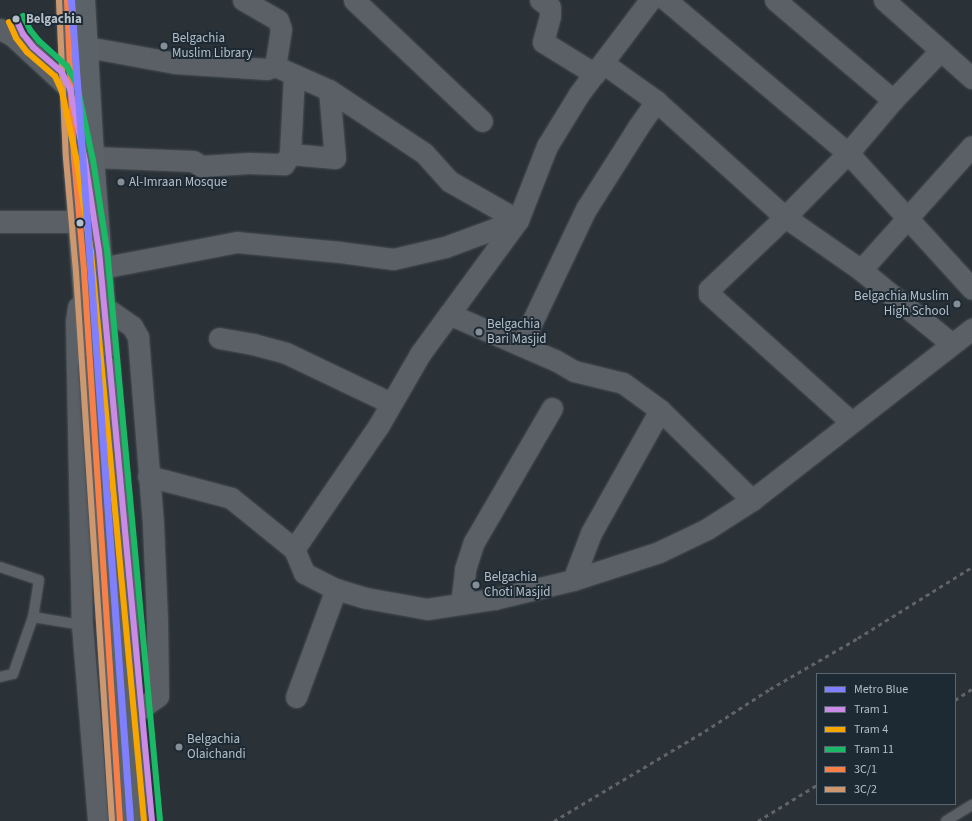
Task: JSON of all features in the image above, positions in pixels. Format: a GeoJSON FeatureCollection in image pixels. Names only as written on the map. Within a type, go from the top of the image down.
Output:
{"type":"FeatureCollection","features":[{"type":"Feature","properties":{"kind":"main road"},"geometry":{"type":"LineString","coordinates":[[67,0],[77,46],[88,222],[100,369],[126,597],[137,821]]}},
{"type":"Feature","properties":{"kind":"main road"},"geometry":{"type":"LineString","coordinates":[[77,46],[84,0]]}},
{"type":"Feature","properties":{"kind":"main road"},"geometry":{"type":"LineString","coordinates":[[80,89],[93,157],[88,222]]}},
{"type":"Feature","properties":{"kind":"main road"},"geometry":{"type":"LineString","coordinates":[[92,270],[106,308],[100,369],[120,821]]}},
{"type":"Feature","properties":{"kind":"street"},"geometry":{"type":"LineString","coordinates":[[243,0],[278,20],[281,29],[275,66]]}},
{"type":"Feature","properties":{"kind":"street"},"geometry":{"type":"LineString","coordinates":[[354,0],[482,121]]}},
{"type":"Feature","properties":{"kind":"street"},"geometry":{"type":"LineString","coordinates":[[540,0],[550,7],[550,16],[543,42],[599,68],[656,101],[785,217],[861,270],[952,344]]}},
{"type":"Feature","properties":{"kind":"street"},"geometry":{"type":"LineString","coordinates":[[294,549],[379,425],[420,354],[473,284],[518,220],[547,146],[579,94],[650,0]]}},
{"type":"Feature","properties":{"kind":"street"},"geometry":{"type":"LineString","coordinates":[[666,0],[848,153],[972,289]]}},
{"type":"Feature","properties":{"kind":"street"},"geometry":{"type":"LineString","coordinates":[[775,0],[893,100]]}},
{"type":"Feature","properties":{"kind":"street"},"geometry":{"type":"LineString","coordinates":[[884,0],[972,78]]}},
{"type":"Feature","properties":{"kind":"street"},"geometry":{"type":"LineString","coordinates":[[0,29],[13,36],[80,89]]}},
{"type":"Feature","properties":{"kind":"street"},"geometry":{"type":"LineString","coordinates":[[77,46],[175,63],[267,69],[275,66],[328,90],[424,152],[449,181],[518,220]]}},
{"type":"Feature","properties":{"kind":"street"},"geometry":{"type":"LineString","coordinates":[[851,422],[709,294],[709,289],[785,217],[848,153],[893,100],[941,50]]}},
{"type":"Feature","properties":{"kind":"street"},"geometry":{"type":"LineString","coordinates":[[93,157],[193,161],[201,166],[249,163],[284,164],[290,154],[294,75]]}},
{"type":"Feature","properties":{"kind":"street"},"geometry":{"type":"LineString","coordinates":[[290,154],[335,158],[328,90]]}},
{"type":"Feature","properties":{"kind":"street"},"geometry":{"type":"LineString","coordinates":[[521,345],[586,210],[638,126],[656,101]]}},
{"type":"Feature","properties":{"kind":"street"},"geometry":{"type":"LineString","coordinates":[[861,270],[972,146]]}},
{"type":"Feature","properties":{"kind":"street"},"geometry":{"type":"LineString","coordinates":[[98,821],[82,625],[76,322],[92,270],[237,242],[340,252],[393,259],[445,247],[518,220]]}},
{"type":"Feature","properties":{"kind":"street"},"geometry":{"type":"LineString","coordinates":[[0,222],[88,222]]}},
{"type":"Feature","properties":{"kind":"street"},"geometry":{"type":"LineString","coordinates":[[89,703],[143,707],[158,696],[157,620],[138,336],[132,326],[106,308]]}},
{"type":"Feature","properties":{"kind":"street"},"geometry":{"type":"LineString","coordinates":[[449,314],[555,360],[574,370],[623,383],[660,410],[752,500]]}},
{"type":"Feature","properties":{"kind":"street"},"geometry":{"type":"LineString","coordinates":[[148,476],[231,498],[294,549],[304,573],[336,589],[366,598],[427,608],[494,599],[573,580],[659,552],[707,529],[752,500],[972,329]]}},
{"type":"Feature","properties":{"kind":"street"},"geometry":{"type":"LineString","coordinates":[[219,338],[253,344],[286,353],[391,404]]}},
{"type":"Feature","properties":{"kind":"street"},"geometry":{"type":"LineString","coordinates":[[461,604],[465,569],[474,542],[552,408]]}},
{"type":"Feature","properties":{"kind":"street"},"geometry":{"type":"LineString","coordinates":[[573,580],[591,533],[660,410]]}},
{"type":"Feature","properties":{"kind":"street"},"geometry":{"type":"LineString","coordinates":[[296,697],[336,589]]}},
{"type":"Feature","properties":{"kind":"lane"},"geometry":{"type":"LineString","coordinates":[[0,566],[39,580],[33,617],[13,674],[0,678]]}},
{"type":"Feature","properties":{"kind":"lane"},"geometry":{"type":"LineString","coordinates":[[33,617],[82,625]]}},
{"type":"Feature","properties":{"kind":"lane"},"geometry":{"type":"LineString","coordinates":[[950,820],[972,805]]}},
{"type":"Feature","properties":{"kind":"railway"},"geometry":{"type":"LineString","coordinates":[[554,821],[705,731],[770,689],[858,638],[972,567]]}},
{"type":"Feature","properties":{"kind":"railway"},"geometry":{"type":"LineString","coordinates":[[956,699],[972,689]]}},
{"type":"Feature","properties":{"kind":"railway"},"geometry":{"type":"LineString","coordinates":[[758,821],[816,786]]}},
{"type":"Feature","properties":{"kind":"metro line","name":"Blue"},"geometry":{"type":"LineString","coordinates":[[71,0],[130,821]]}},
{"type":"Feature","properties":{"kind":"tram line","name":"11"},"geometry":{"type":"LineString","coordinates":[[23,16],[30,30],[39,41],[67,66],[77,85],[93,160],[107,250],[160,820]]}},
{"type":"Feature","properties":{"kind":"tram line","name":"1"},"geometry":{"type":"LineString","coordinates":[[16,19],[23,34],[33,47],[61,71],[70,89],[85,161],[99,251],[152,821]]}},
{"type":"Feature","properties":{"kind":"tram line","name":"4"},"geometry":{"type":"LineString","coordinates":[[9,22],[16,38],[27,52],[55,76],[62,92],[77,162],[91,252],[144,821]]}},
{"type":"Feature","properties":{"kind":"transit line","name":"3C/2"},"geometry":{"type":"LineString","coordinates":[[59,0],[66,158],[76,272],[112,821]]}},
{"type":"Feature","properties":{"kind":"transit line","name":"3C/1"},"geometry":{"type":"LineString","coordinates":[[67,0],[74,158],[84,271],[120,821]]}},
{"type":"Feature","properties":{"kind":"place","name":"Belgachia"},"geometry":{"type":"Point","coordinates":[16,19]}},
{"type":"Feature","properties":{"kind":"place","name":"Belgachia Muslim Library"},"geometry":{"type":"Point","coordinates":[164,46]}},
{"type":"Feature","properties":{"kind":"place","name":"Al-Imraan Mosque"},"geometry":{"type":"Point","coordinates":[121,182]}},
{"type":"Feature","properties":{"kind":"place","name":"Belgachia Muslim High School"},"geometry":{"type":"Point","coordinates":[957,304]}},
{"type":"Feature","properties":{"kind":"place","name":"Belgachia Bari Masjid"},"geometry":{"type":"Point","coordinates":[479,332]}},
{"type":"Feature","properties":{"kind":"place","name":"Belgachia Choti Masjid"},"geometry":{"type":"Point","coordinates":[476,585]}},
{"type":"Feature","properties":{"kind":"place","name":"Belgachia Olaichandi"},"geometry":{"type":"Point","coordinates":[179,747]}}]}
